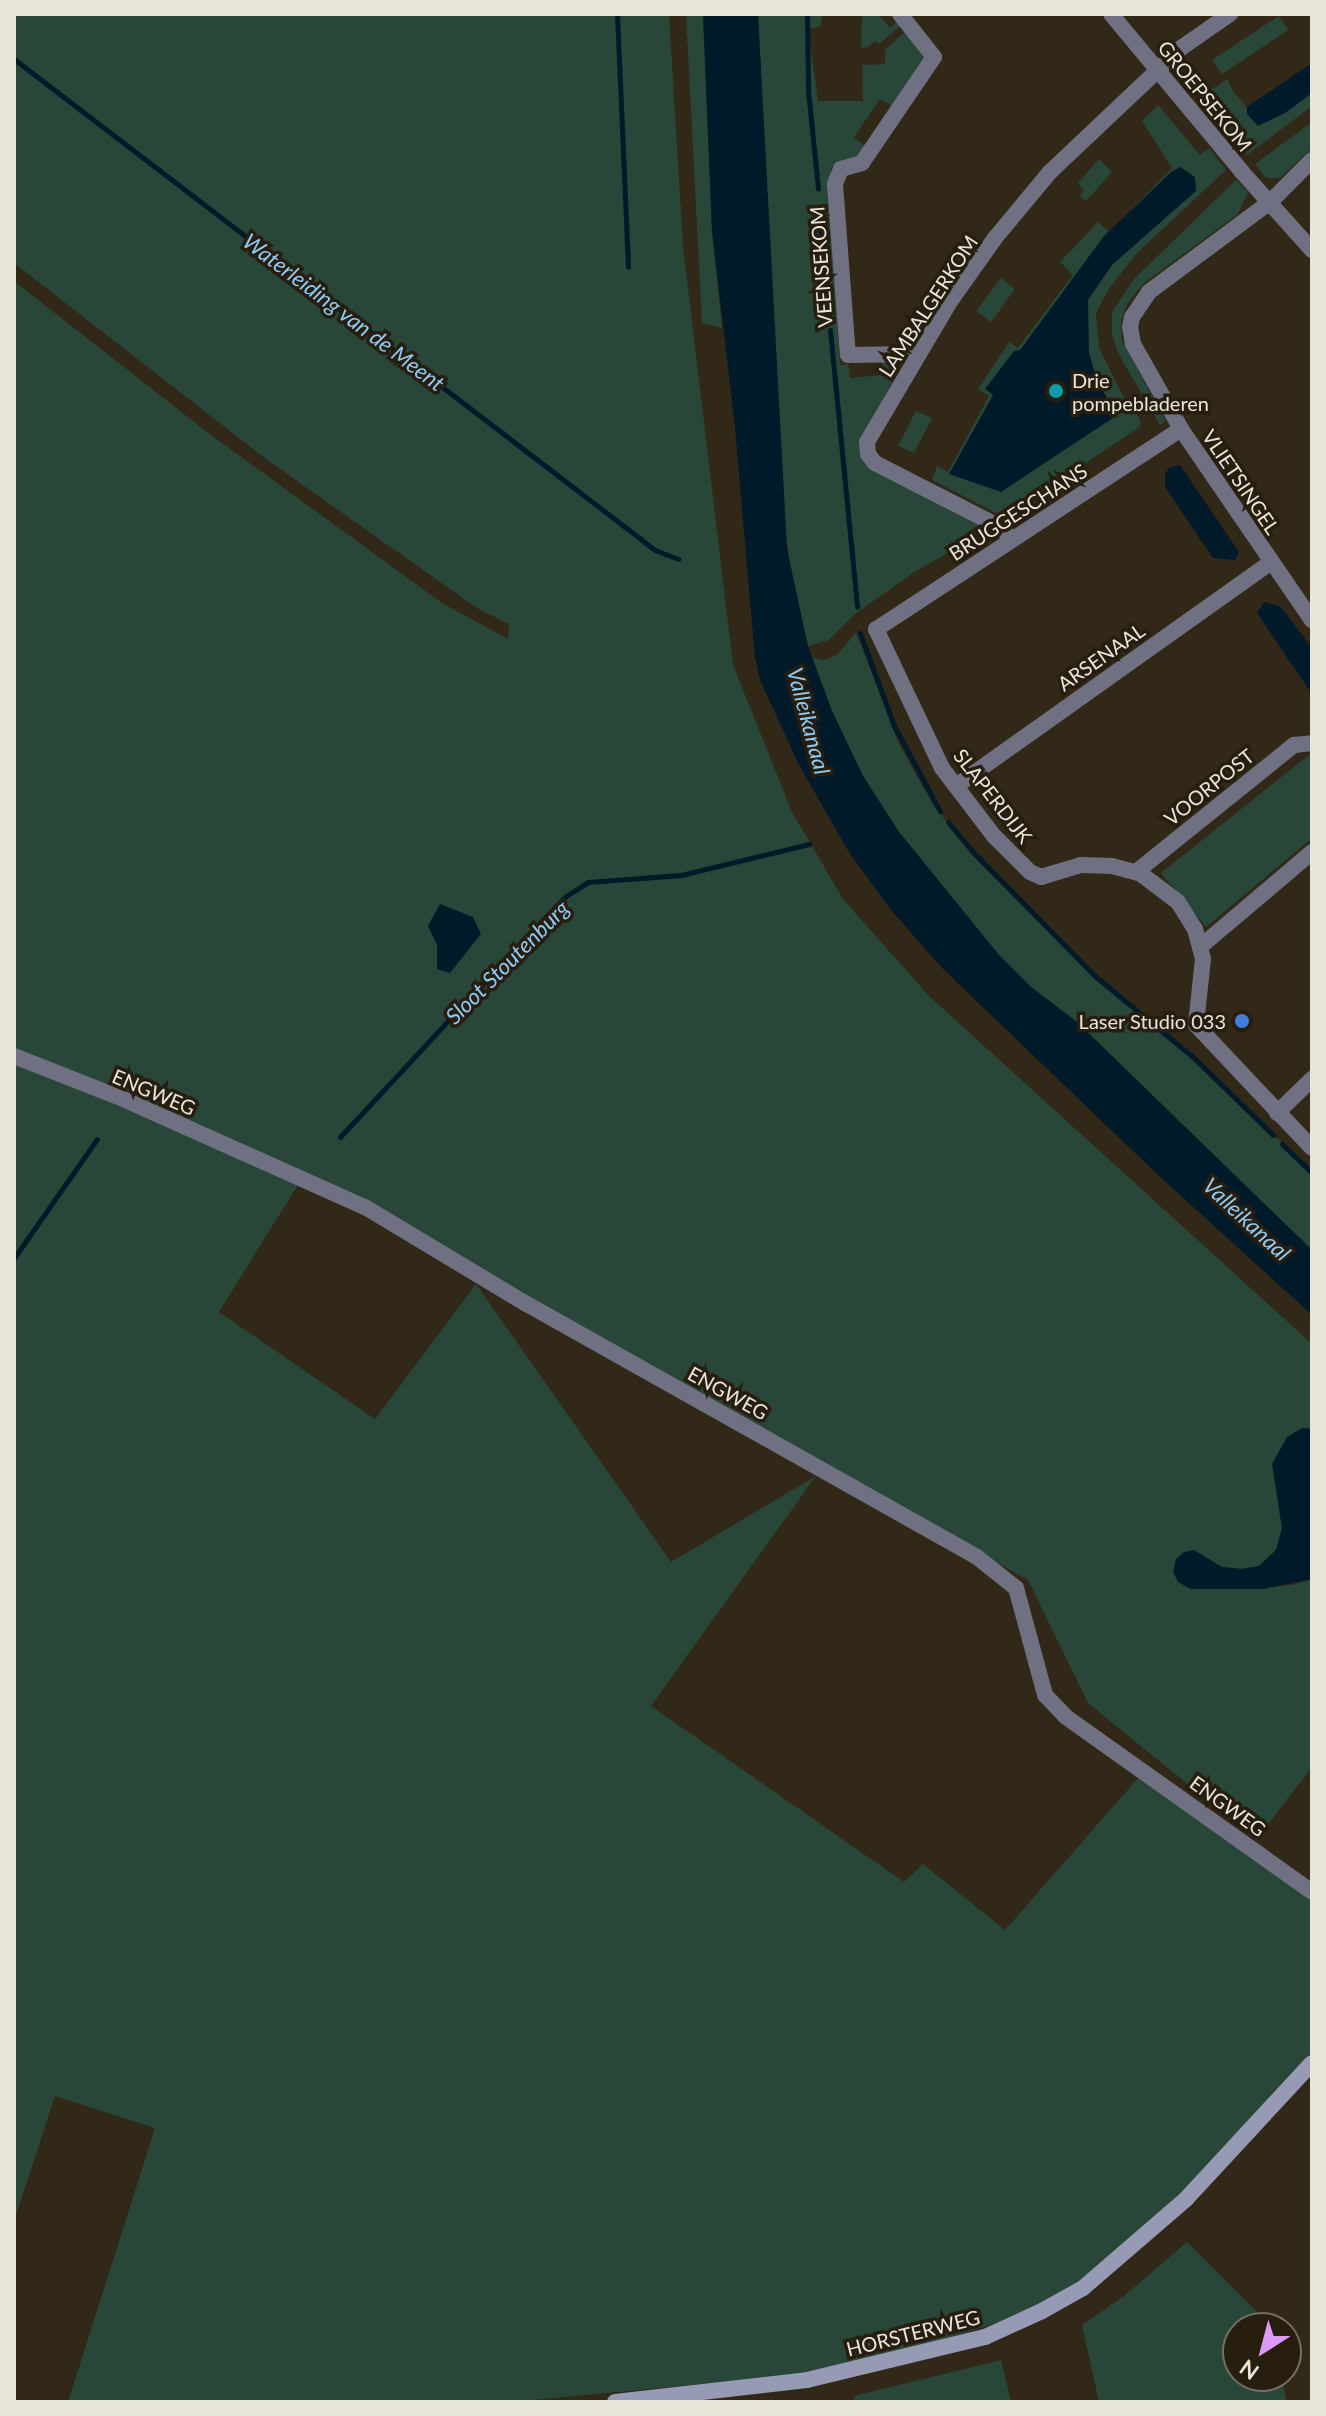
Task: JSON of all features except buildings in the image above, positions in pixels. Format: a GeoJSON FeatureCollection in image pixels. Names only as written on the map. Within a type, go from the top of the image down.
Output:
{"type":"FeatureCollection","features":[{"type":"Feature","properties":{"kind":"street","name":"VEENSEKOM"},"geometry":{"type":"LineString","coordinates":[[900,14],[934,57],[862,163],[841,169],[835,184],[848,355],[917,354]]}},
{"type":"Feature","properties":{"kind":"street","name":"GROEPSEKOM"},"geometry":{"type":"LineString","coordinates":[[1111,14],[1312,250]]}},
{"type":"Feature","properties":{"kind":"street","name":"LAMBALGERKOM"},"geometry":{"type":"LineString","coordinates":[[1011,539],[1002,528],[875,463],[868,454],[867,442],[917,354],[995,238],[1050,172],[1157,69],[1230,14]]}},
{"type":"Feature","properties":{"kind":"street","name":"VLIETSINGEL"},"geometry":{"type":"LineString","coordinates":[[1312,160],[1270,202],[1149,292],[1132,317],[1133,344],[1181,429],[1312,620]]}},
{"type":"Feature","properties":{"kind":"street","name":"BRUGGESCHANS"},"geometry":{"type":"LineString","coordinates":[[876,629],[1181,429]]}},
{"type":"Feature","properties":{"kind":"street","name":"ARSENAAL"},"geometry":{"type":"LineString","coordinates":[[956,786],[1270,563]]}},
{"type":"Feature","properties":{"kind":"street","name":"SLAPERDIJK"},"geometry":{"type":"LineString","coordinates":[[876,629],[942,768],[994,836],[1030,872],[1041,877],[1096,864],[1136,872],[1155,882],[1178,902],[1195,929],[1200,947],[1203,975],[1194,1016],[1196,1025],[1312,1148]]}},
{"type":"Feature","properties":{"kind":"street","name":"VOORPOST"},"geometry":{"type":"LineString","coordinates":[[1136,872],[1294,745],[1312,743]]}},
{"type":"Feature","properties":{"kind":"street"},"geometry":{"type":"LineString","coordinates":[[1200,947],[1312,852]]}},
{"type":"Feature","properties":{"kind":"street","name":"ENGWEG"},"geometry":{"type":"LineString","coordinates":[[14,1056],[123,1099],[365,1207],[525,1303],[977,1557],[1016,1588],[1045,1695],[1066,1717],[1312,1892]]}},
{"type":"Feature","properties":{"kind":"street"},"geometry":{"type":"LineString","coordinates":[[1277,1113],[1312,1079]]}},
{"type":"Feature","properties":{"kind":"street","name":"HORSTERWEG"},"geometry":{"type":"LineString","coordinates":[[615,2402],[807,2380],[985,2337],[1042,2311],[1083,2288],[1186,2199],[1312,2063]]}},
{"type":"Feature","properties":{"kind":"green space"},"geometry":{"type":"Polygon","coordinates":[[[14,14],[669,14],[683,246],[733,665],[792,812],[843,899],[929,996],[1312,1344],[1312,1429],[1302,1428],[1279,1509],[1282,1528],[1276,1550],[1259,1566],[1242,1569],[1222,1567],[1194,1551],[1176,1559],[1191,1589],[1292,1585],[1312,1579],[1312,1767],[1256,1840],[1088,1703],[1028,1580],[418,1238],[14,1049],[14,281],[207,432],[442,603],[508,639],[509,624],[477,608],[266,459],[14,263],[14,14]]]}},
{"type":"Feature","properties":{"kind":"green space"},"geometry":{"type":"Polygon","coordinates":[[[686,14],[703,14],[712,231],[722,328],[702,323],[686,14]]]}},
{"type":"Feature","properties":{"kind":"green space"},"geometry":{"type":"Polygon","coordinates":[[[758,14],[823,14],[820,27],[808,28],[818,101],[863,101],[862,65],[885,64],[885,50],[907,30],[925,58],[892,106],[880,99],[854,137],[865,146],[858,155],[831,167],[830,212],[840,365],[848,364],[850,378],[882,375],[882,360],[893,364],[895,377],[860,444],[991,528],[913,573],[855,614],[829,640],[808,646],[792,581],[784,517],[758,14]]]}},
{"type":"Feature","properties":{"kind":"green space"},"geometry":{"type":"Polygon","coordinates":[[[862,14],[878,14],[890,28],[899,20],[903,24],[879,44],[875,41],[861,48],[862,14]]]}},
{"type":"Feature","properties":{"kind":"green space"},"geometry":{"type":"Polygon","coordinates":[[[1279,16],[1288,30],[1222,74],[1212,60],[1279,16]]]}},
{"type":"Feature","properties":{"kind":"green space"},"geometry":{"type":"Polygon","coordinates":[[[1228,79],[1232,90],[1247,107],[1247,114],[1312,90],[1312,106],[1247,155],[1228,132],[1236,124],[1210,91],[1228,79]]]}},
{"type":"Feature","properties":{"kind":"green space"},"geometry":{"type":"Polygon","coordinates":[[[1158,105],[1200,155],[1209,148],[1226,170],[1138,252],[1108,290],[1096,313],[1099,348],[1123,396],[1140,419],[1140,427],[1004,517],[932,480],[937,466],[948,472],[989,396],[978,389],[1009,342],[1018,348],[1073,275],[1060,262],[1098,222],[1109,232],[1172,168],[1142,121],[1158,105]]]}},
{"type":"Feature","properties":{"kind":"green space"},"geometry":{"type":"Polygon","coordinates":[[[1312,122],[1312,148],[1280,178],[1266,178],[1255,164],[1312,122]]]}},
{"type":"Feature","properties":{"kind":"green space"},"geometry":{"type":"Polygon","coordinates":[[[1099,159],[1112,172],[1086,201],[1079,196],[1084,190],[1078,183],[1099,159]]]}},
{"type":"Feature","properties":{"kind":"green space"},"geometry":{"type":"Polygon","coordinates":[[[1236,180],[1248,192],[1238,214],[1144,283],[1128,302],[1121,321],[1122,341],[1166,421],[1160,425],[1118,353],[1112,333],[1112,312],[1134,279],[1236,180]]]}},
{"type":"Feature","properties":{"kind":"green space"},"geometry":{"type":"Polygon","coordinates":[[[1001,278],[1015,289],[991,322],[976,311],[1001,278]]]}},
{"type":"Feature","properties":{"kind":"green space"},"geometry":{"type":"Polygon","coordinates":[[[916,411],[932,418],[914,453],[898,446],[916,411]]]}},
{"type":"Feature","properties":{"kind":"green space"},"geometry":{"type":"Polygon","coordinates":[[[856,632],[898,742],[932,803],[972,855],[1056,939],[1171,1039],[1312,1171],[1312,1250],[1077,1022],[1031,987],[999,955],[899,832],[863,776],[811,657],[824,660],[837,655],[856,632]]]}},
{"type":"Feature","properties":{"kind":"green space"},"geometry":{"type":"Polygon","coordinates":[[[1309,755],[1312,757],[1312,838],[1206,927],[1161,873],[1309,755]]]}},
{"type":"Feature","properties":{"kind":"green space"},"geometry":{"type":"Polygon","coordinates":[[[14,1061],[299,1183],[219,1312],[375,1419],[476,1284],[671,1562],[816,1476],[651,1706],[904,1882],[923,1864],[1005,1930],[1139,1777],[1312,1900],[1312,2053],[1205,2171],[1087,2276],[1023,2314],[932,2344],[789,2376],[512,2402],[68,2402],[155,2128],[55,2096],[14,2221],[14,1061]]]}},
{"type":"Feature","properties":{"kind":"green space"},"geometry":{"type":"Polygon","coordinates":[[[1187,2242],[1257,2312],[1222,2312],[1222,2392],[1285,2392],[1287,2402],[1099,2402],[1082,2325],[1124,2296],[1187,2242]]]}},
{"type":"Feature","properties":{"kind":"green space"},"geometry":{"type":"Polygon","coordinates":[[[1001,2360],[1011,2402],[855,2402],[854,2396],[1001,2360]]]}},
{"type":"Feature","properties":{"kind":"water","name":"Valleikanaal"},"geometry":{"type":"Polygon","coordinates":[[[703,14],[758,14],[787,549],[808,646],[832,711],[863,776],[899,832],[999,955],[1031,987],[1077,1022],[1312,1250],[1312,1315],[1157,1174],[942,968],[891,910],[850,854],[798,763],[760,680],[755,658],[735,428],[712,231],[703,14]]]}},
{"type":"Feature","properties":{"kind":"water"},"geometry":{"type":"Polygon","coordinates":[[[1312,63],[1312,93],[1285,113],[1258,126],[1247,114],[1247,107],[1312,63]]]}},
{"type":"Feature","properties":{"kind":"water"},"geometry":{"type":"Polygon","coordinates":[[[1180,167],[1195,177],[1196,191],[1112,265],[1088,300],[1089,352],[1095,374],[1116,416],[1001,492],[949,474],[993,395],[985,389],[1014,351],[1020,350],[1104,236],[1180,167]]]}},
{"type":"Feature","properties":{"kind":"water"},"geometry":{"type":"Polygon","coordinates":[[[1180,465],[1239,552],[1235,560],[1213,558],[1165,487],[1165,474],[1169,468],[1180,465]]]}},
{"type":"Feature","properties":{"kind":"water"},"geometry":{"type":"Polygon","coordinates":[[[1264,602],[1281,607],[1312,648],[1312,694],[1257,613],[1264,602]]]}},
{"type":"Feature","properties":{"kind":"water"},"geometry":{"type":"Polygon","coordinates":[[[440,904],[473,917],[481,934],[450,973],[437,969],[437,945],[428,926],[440,904]]]}},
{"type":"Feature","properties":{"kind":"water"},"geometry":{"type":"Polygon","coordinates":[[[1302,1428],[1312,1429],[1312,1579],[1264,1589],[1191,1589],[1178,1582],[1173,1572],[1176,1559],[1184,1552],[1194,1550],[1222,1567],[1242,1569],[1259,1566],[1276,1550],[1282,1528],[1272,1464],[1287,1437],[1302,1428]]]}},
{"type":"Feature","properties":{"kind":"waterway"},"geometry":{"type":"LineString","coordinates":[[617,14],[628,267]]}},
{"type":"Feature","properties":{"kind":"waterway"},"geometry":{"type":"LineString","coordinates":[[807,14],[808,90],[818,188]]}},
{"type":"Feature","properties":{"kind":"waterway","name":"Waterleiding van de Meent"},"geometry":{"type":"LineString","coordinates":[[14,59],[655,550],[678,559]]}},
{"type":"Feature","properties":{"kind":"waterway"},"geometry":{"type":"LineString","coordinates":[[819,210],[829,320]]}},
{"type":"Feature","properties":{"kind":"waterway"},"geometry":{"type":"LineString","coordinates":[[830,330],[857,607]]}},
{"type":"Feature","properties":{"kind":"waterway"},"geometry":{"type":"LineString","coordinates":[[860,633],[894,726],[940,811]]}},
{"type":"Feature","properties":{"kind":"waterway"},"geometry":{"type":"LineString","coordinates":[[948,822],[973,852],[1095,976],[1193,1057],[1273,1135]]}},
{"type":"Feature","properties":{"kind":"waterway","name":"Sloot Stoutenburg"},"geometry":{"type":"LineString","coordinates":[[340,1137],[526,937],[566,896],[588,882],[681,875],[809,844]]}},
{"type":"Feature","properties":{"kind":"waterway","name":"Sloot Stoutenburg"},"geometry":{"type":"LineString","coordinates":[[14,1258],[97,1139]]}},
{"type":"Feature","properties":{"kind":"waterway"},"geometry":{"type":"LineString","coordinates":[[1282,1144],[1312,1173]]}},
{"type":"Feature","properties":{"kind":"place","name":"Drie pompebladeren"},"geometry":{"type":"Point","coordinates":[1056,391]}},
{"type":"Feature","properties":{"kind":"place","name":"Laser Studio 033"},"geometry":{"type":"Point","coordinates":[1242,1021]}}]}
